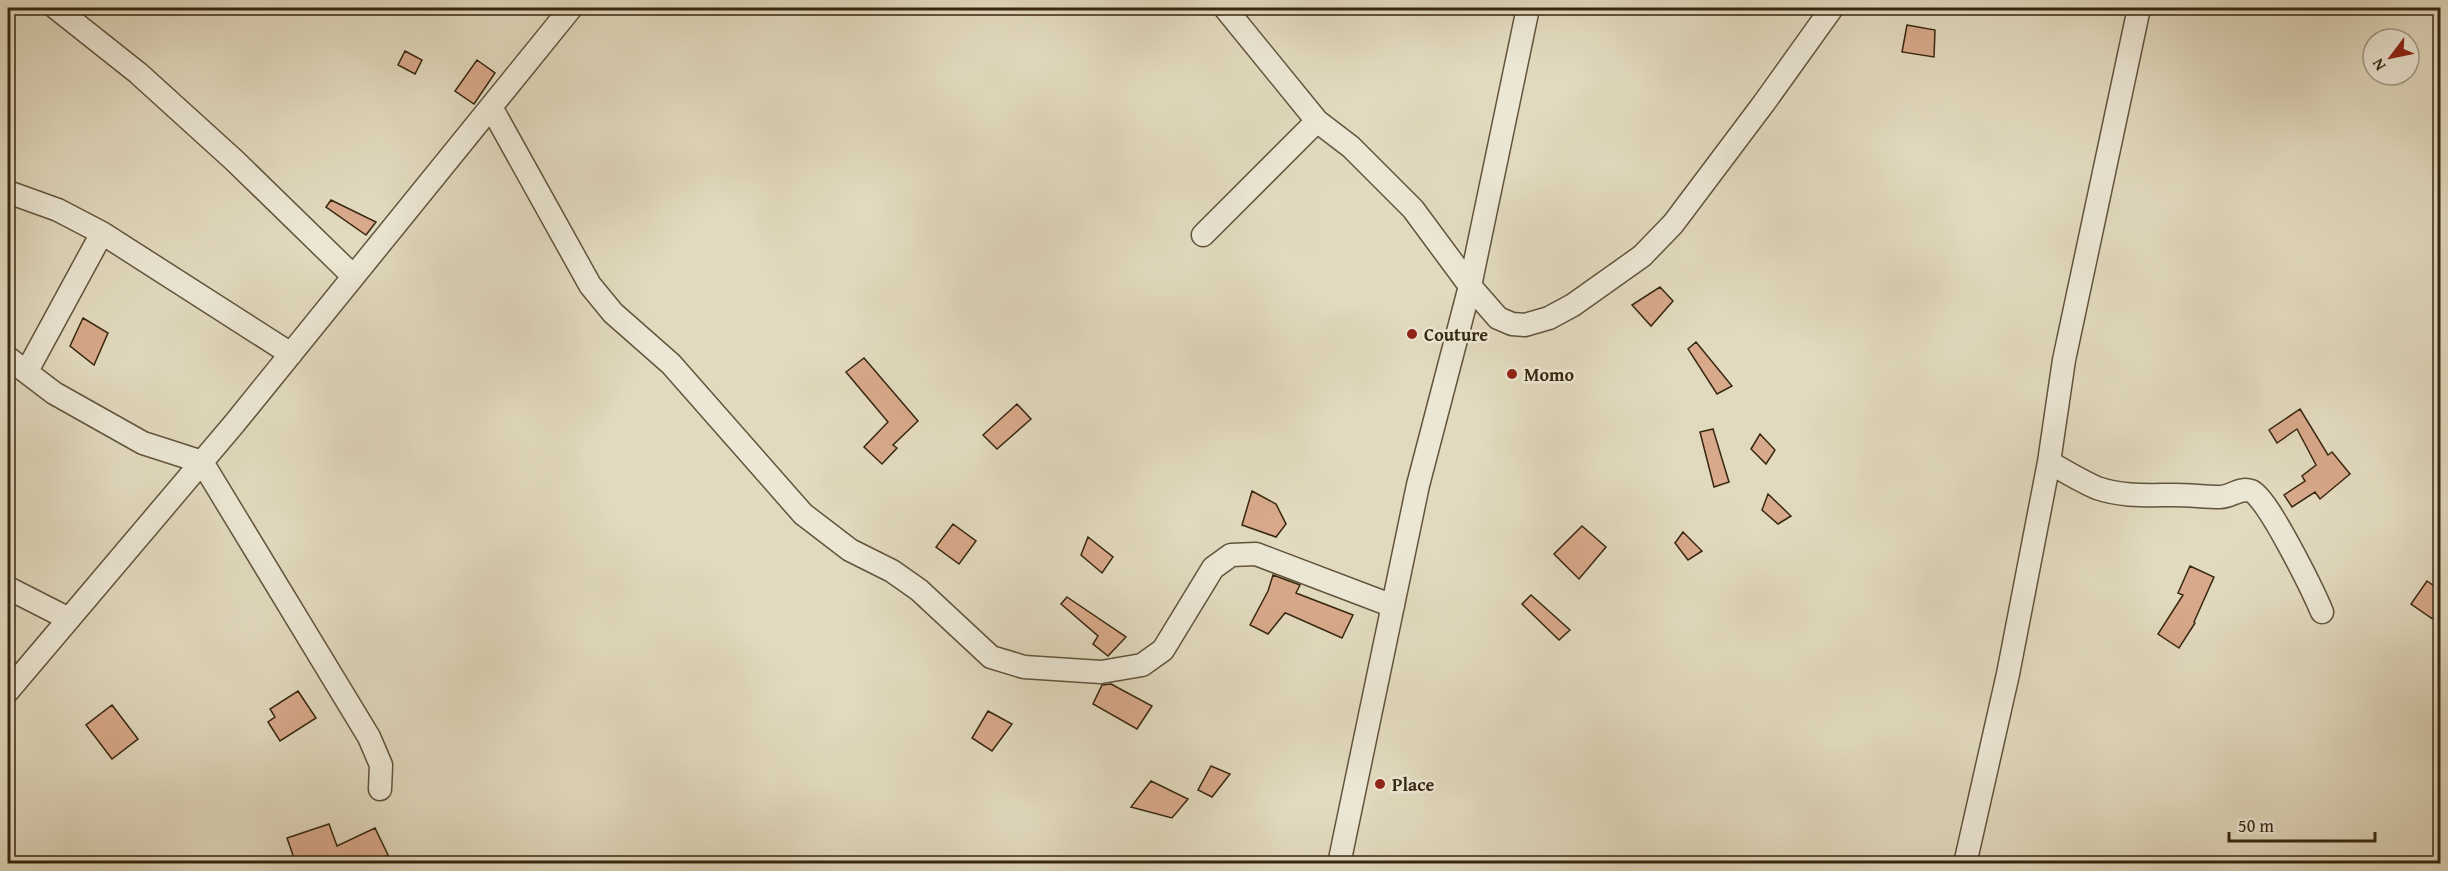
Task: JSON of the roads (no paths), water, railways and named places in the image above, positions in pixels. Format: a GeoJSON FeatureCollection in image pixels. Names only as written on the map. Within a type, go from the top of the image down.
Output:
{"type":"FeatureCollection","features":[{"type":"Feature","properties":{"kind":"street"},"geometry":{"type":"LineString","coordinates":[[56,8],[138,73],[235,161],[352,276]]}},
{"type":"Feature","properties":{"kind":"street"},"geometry":{"type":"LineString","coordinates":[[8,692],[202,462],[572,8]]}},
{"type":"Feature","properties":{"kind":"street"},"geometry":{"type":"LineString","coordinates":[[1224,8],[1317,121],[1351,147],[1413,209],[1470,286],[1498,318],[1512,324],[1525,325],[1549,318],[1573,305],[1642,256],[1673,224],[1832,8]]}},
{"type":"Feature","properties":{"kind":"street"},"geometry":{"type":"LineString","coordinates":[[1339,864],[1418,485],[1470,286],[1528,8]]}},
{"type":"Feature","properties":{"kind":"street"},"geometry":{"type":"LineString","coordinates":[[1965,864],[2008,674],[2049,462],[2064,360],[2139,8]]}},
{"type":"Feature","properties":{"kind":"street"},"geometry":{"type":"LineString","coordinates":[[491,107],[590,285],[613,313],[671,364],[803,514],[850,550],[892,571],[919,590],[991,657],[1023,667],[1101,672],[1142,665],[1163,650],[1213,568],[1230,555],[1256,554],[1393,606]]}},
{"type":"Feature","properties":{"kind":"street"},"geometry":{"type":"LineString","coordinates":[[1203,235],[1317,121]]}},
{"type":"Feature","properties":{"kind":"street"},"geometry":{"type":"LineString","coordinates":[[8,192],[58,210],[102,233],[291,354]]}},
{"type":"Feature","properties":{"kind":"street"},"geometry":{"type":"LineString","coordinates":[[27,371],[102,233]]}},
{"type":"Feature","properties":{"kind":"street"},"geometry":{"type":"LineString","coordinates":[[8,357],[54,393],[143,443],[202,462],[369,736],[381,765],[380,789]]}},
{"type":"Feature","properties":{"kind":"street"},"geometry":{"type":"LineString","coordinates":[[2049,462],[2098,488],[2131,496],[2175,495],[2223,498],[2241,490],[2251,491],[2259,497],[2268,510],[2308,580],[2322,612]]}},
{"type":"Feature","properties":{"kind":"street"},"geometry":{"type":"LineString","coordinates":[[8,588],[69,619]]}},
{"type":"Feature","properties":{"kind":"place","name":"Couture"},"geometry":{"type":"Point","coordinates":[1412,334]}},
{"type":"Feature","properties":{"kind":"place","name":"Momo"},"geometry":{"type":"Point","coordinates":[1512,374]}},
{"type":"Feature","properties":{"kind":"place","name":"Place"},"geometry":{"type":"Point","coordinates":[1380,784]}}]}
